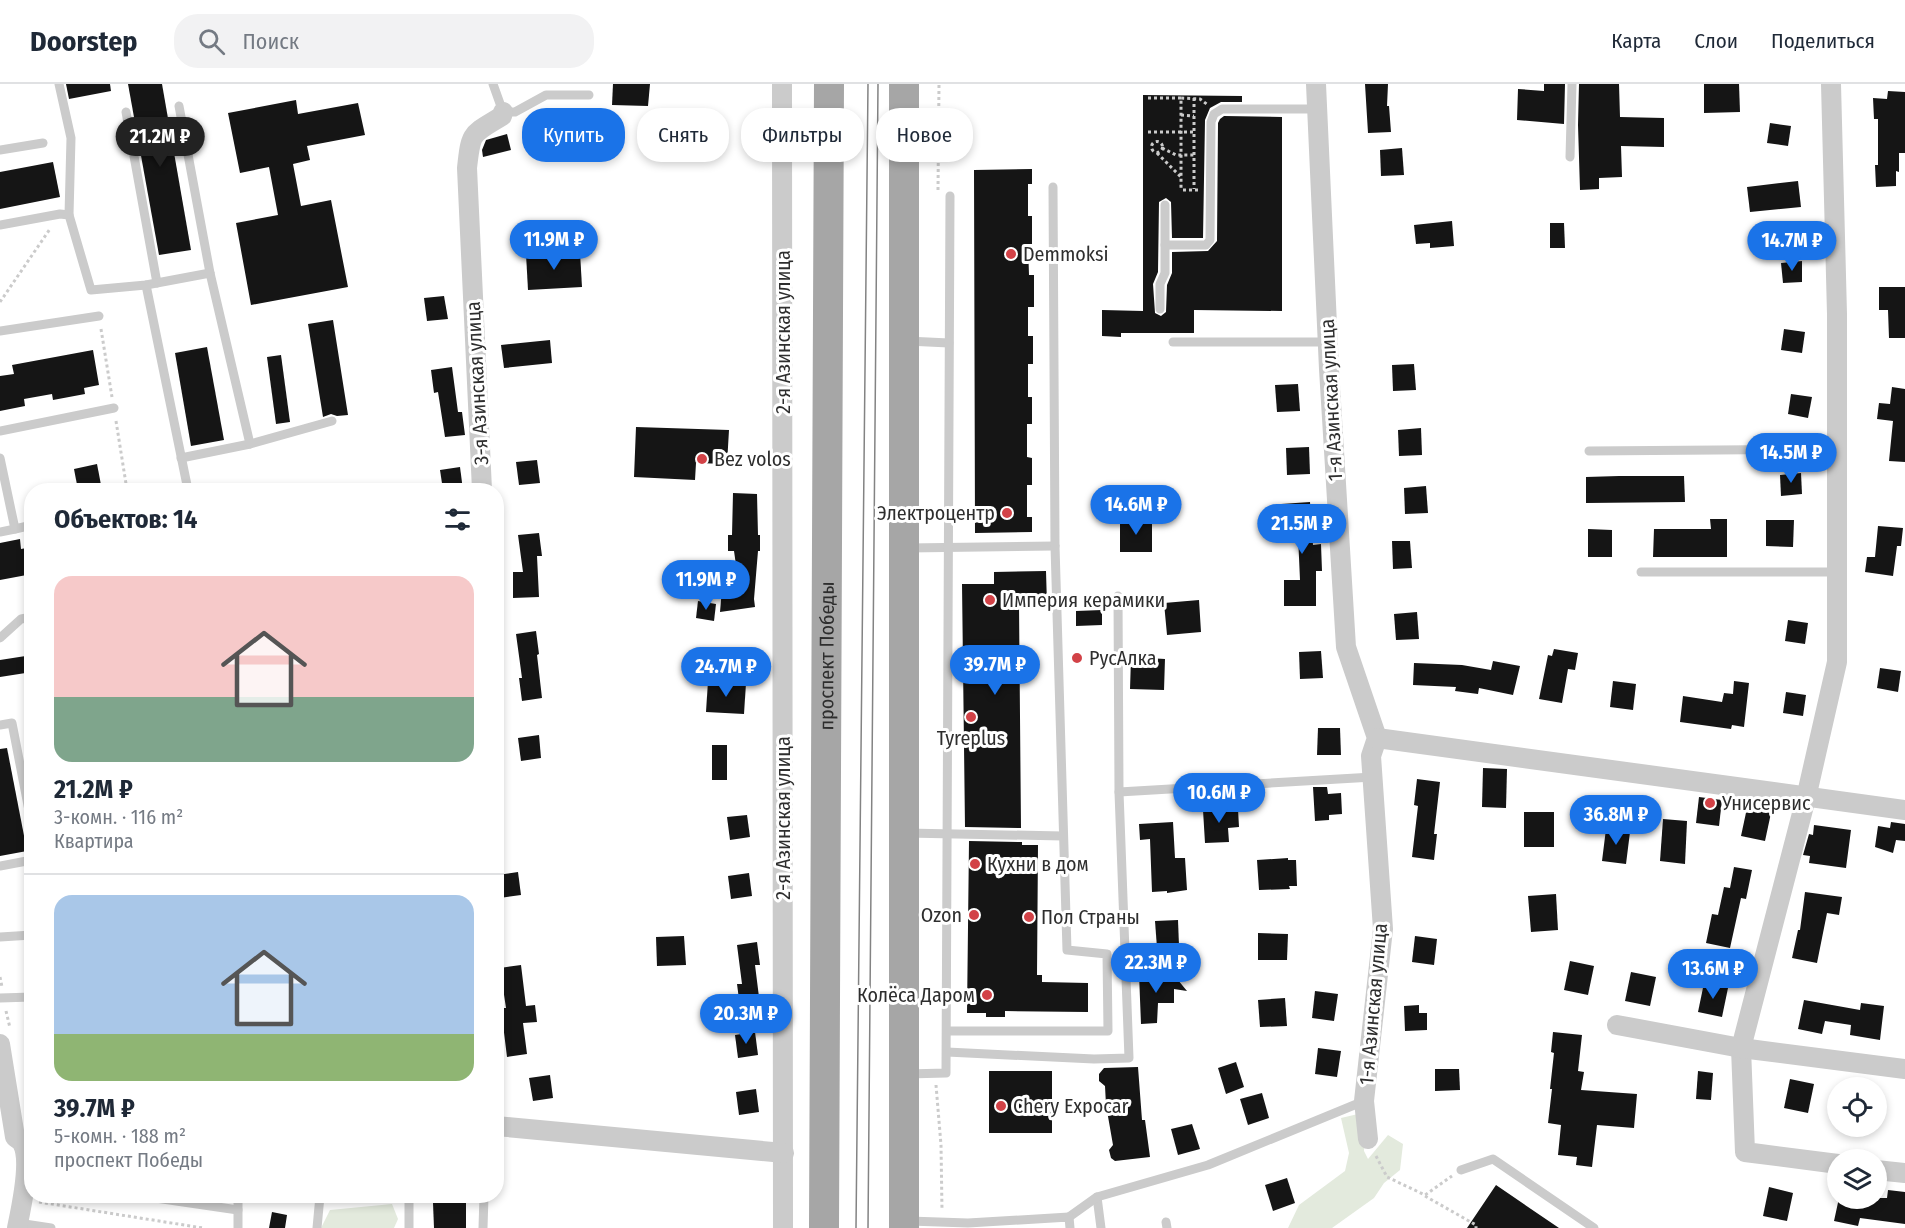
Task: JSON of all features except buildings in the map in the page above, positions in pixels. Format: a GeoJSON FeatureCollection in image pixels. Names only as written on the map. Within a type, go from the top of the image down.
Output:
{"type":"FeatureCollection","features":[{"type":"Feature","properties":{"kind":"main road","name":"проспект Победы"},"geometry":{"type":"LineString","coordinates":[[824,1228],[829,84]]}},
{"type":"Feature","properties":{"kind":"main road"},"geometry":{"type":"LineString","coordinates":[[904,84],[904,1225]]}},
{"type":"Feature","properties":{"kind":"street","name":"2-я Азинская улица"},"geometry":{"type":"LineString","coordinates":[[782,84],[783,1228]]}},
{"type":"Feature","properties":{"kind":"street","name":"1-я Азинская улица"},"geometry":{"type":"LineString","coordinates":[[1316,84],[1346,647],[1377,738],[1371,756],[1383,929],[1364,1101],[1368,1139]]}},
{"type":"Feature","properties":{"kind":"street"},"geometry":{"type":"LineString","coordinates":[[1827,1163],[1745,1152],[1741,1048],[1806,798],[1837,662],[1837,314],[1831,84]]}},
{"type":"Feature","properties":{"kind":"street","name":"3-я Азинская улица"},"geometry":{"type":"LineString","coordinates":[[483,483],[474,236],[467,168],[470,141],[476,131],[502,116],[503,112]]}},
{"type":"Feature","properties":{"kind":"street"},"geometry":{"type":"LineString","coordinates":[[1377,738],[1905,810]]}},
{"type":"Feature","properties":{"kind":"street"},"geometry":{"type":"LineString","coordinates":[[1617,1025],[1741,1048],[1905,1069]]}},
{"type":"Feature","properties":{"kind":"street"},"geometry":{"type":"LineString","coordinates":[[0,1044],[4,1090],[24,1157]]}},
{"type":"Feature","properties":{"kind":"street"},"geometry":{"type":"LineString","coordinates":[[504,1127],[784,1154]]}},
{"type":"Feature","properties":{"kind":"street"},"geometry":{"type":"LineString","coordinates":[[1887,1171],[1905,1173]]}},
{"type":"Feature","properties":{"kind":"street"},"geometry":{"type":"LineString","coordinates":[[18,1226],[24,1197]]}},
{"type":"Feature","properties":{"kind":"lane"},"geometry":{"type":"LineString","coordinates":[[59,84],[71,138],[65,215],[91,290],[146,285],[210,273]]}},
{"type":"Feature","properties":{"kind":"lane"},"geometry":{"type":"LineString","coordinates":[[492,84],[503,112],[514,112],[546,95],[589,95]]}},
{"type":"Feature","properties":{"kind":"lane"},"geometry":{"type":"LineString","coordinates":[[1570,157],[1572,84]]}},
{"type":"Feature","properties":{"kind":"lane"},"geometry":{"type":"LineString","coordinates":[[179,106],[210,273],[250,444]]}},
{"type":"Feature","properties":{"kind":"lane"},"geometry":{"type":"LineString","coordinates":[[1165,244],[1206,244],[1211,237],[1211,132],[1214,114],[1222,109],[1317,109]]}},
{"type":"Feature","properties":{"kind":"lane"},"geometry":{"type":"LineString","coordinates":[[126,112],[157,283]]}},
{"type":"Feature","properties":{"kind":"lane"},"geometry":{"type":"LineString","coordinates":[[0,150],[43,143]]}},
{"type":"Feature","properties":{"kind":"lane"},"geometry":{"type":"LineString","coordinates":[[947,1031],[1108,1030],[1107,954],[1067,950],[1055,546],[1053,187]]}},
{"type":"Feature","properties":{"kind":"lane"},"geometry":{"type":"LineString","coordinates":[[904,1074],[946,1073],[950,196]]}},
{"type":"Feature","properties":{"kind":"lane"},"geometry":{"type":"LineString","coordinates":[[1160,309],[1160,284],[1165,273],[1165,205]]}},
{"type":"Feature","properties":{"kind":"lane"},"geometry":{"type":"LineString","coordinates":[[0,225],[65,215]]}},
{"type":"Feature","properties":{"kind":"lane"},"geometry":{"type":"LineString","coordinates":[[146,285],[186,483]]}},
{"type":"Feature","properties":{"kind":"lane"},"geometry":{"type":"LineString","coordinates":[[0,331],[99,316]]}},
{"type":"Feature","properties":{"kind":"lane"},"geometry":{"type":"LineString","coordinates":[[905,341],[949,343]]}},
{"type":"Feature","properties":{"kind":"lane"},"geometry":{"type":"LineString","coordinates":[[1173,342],[1328,342]]}},
{"type":"Feature","properties":{"kind":"lane"},"geometry":{"type":"LineString","coordinates":[[0,431],[114,408]]}},
{"type":"Feature","properties":{"kind":"lane"},"geometry":{"type":"LineString","coordinates":[[181,459],[250,444],[332,421]]}},
{"type":"Feature","properties":{"kind":"lane"},"geometry":{"type":"LineString","coordinates":[[1589,451],[1837,449]]}},
{"type":"Feature","properties":{"kind":"lane"},"geometry":{"type":"LineString","coordinates":[[0,458],[15,529]]}},
{"type":"Feature","properties":{"kind":"lane"},"geometry":{"type":"LineString","coordinates":[[0,532],[24,527]]}},
{"type":"Feature","properties":{"kind":"lane"},"geometry":{"type":"LineString","coordinates":[[905,548],[1055,546]]}},
{"type":"Feature","properties":{"kind":"lane"},"geometry":{"type":"LineString","coordinates":[[1641,572],[1837,572]]}},
{"type":"Feature","properties":{"kind":"lane"},"geometry":{"type":"LineString","coordinates":[[946,1052],[1094,1059],[1129,1058],[1119,792],[1118,596]]}},
{"type":"Feature","properties":{"kind":"lane"},"geometry":{"type":"LineString","coordinates":[[0,638],[24,618]]}},
{"type":"Feature","properties":{"kind":"lane"},"geometry":{"type":"LineString","coordinates":[[0,725],[12,723],[24,785]]}},
{"type":"Feature","properties":{"kind":"lane"},"geometry":{"type":"LineString","coordinates":[[1119,792],[1373,777]]}},
{"type":"Feature","properties":{"kind":"lane"},"geometry":{"type":"LineString","coordinates":[[905,833],[1063,836]]}},
{"type":"Feature","properties":{"kind":"lane"},"geometry":{"type":"LineString","coordinates":[[0,866],[24,862]]}},
{"type":"Feature","properties":{"kind":"lane"},"geometry":{"type":"LineString","coordinates":[[0,937],[24,936]]}},
{"type":"Feature","properties":{"kind":"lane"},"geometry":{"type":"LineString","coordinates":[[0,998],[24,997]]}},
{"type":"Feature","properties":{"kind":"lane"},"geometry":{"type":"LineString","coordinates":[[904,1225],[968,1225],[1069,1217],[1097,1197],[1208,1165],[1364,1101]]}},
{"type":"Feature","properties":{"kind":"lane"},"geometry":{"type":"LineString","coordinates":[[1461,1170],[1493,1159],[1594,1228]]}},
{"type":"Feature","properties":{"kind":"lane"},"geometry":{"type":"LineString","coordinates":[[1097,1197],[1101,1228]]}},
{"type":"Feature","properties":{"kind":"lane"},"geometry":{"type":"LineString","coordinates":[[190,1203],[238,1210]]}},
{"type":"Feature","properties":{"kind":"lane"},"geometry":{"type":"LineString","coordinates":[[238,1203],[238,1228]]}},
{"type":"Feature","properties":{"kind":"lane"},"geometry":{"type":"LineString","coordinates":[[317,1228],[319,1203]]}},
{"type":"Feature","properties":{"kind":"lane"},"geometry":{"type":"LineString","coordinates":[[409,1203],[409,1228]]}},
{"type":"Feature","properties":{"kind":"lane"},"geometry":{"type":"LineString","coordinates":[[483,1228],[484,1203]]}},
{"type":"Feature","properties":{"kind":"lane"},"geometry":{"type":"LineString","coordinates":[[1069,1217],[1070,1228]]}},
{"type":"Feature","properties":{"kind":"lane"},"geometry":{"type":"LineString","coordinates":[[18,1226],[51,1228]]}},
{"type":"Feature","properties":{"kind":"path"},"geometry":{"type":"LineString","coordinates":[[1148,98],[1201,99],[1214,114]]}},
{"type":"Feature","properties":{"kind":"path"},"geometry":{"type":"LineString","coordinates":[[1181,98],[1182,190],[1211,190]]}},
{"type":"Feature","properties":{"kind":"path"},"geometry":{"type":"LineString","coordinates":[[1194,98],[1194,190]]}},
{"type":"Feature","properties":{"kind":"path"},"geometry":{"type":"LineString","coordinates":[[1181,116],[1214,114]]}},
{"type":"Feature","properties":{"kind":"path"},"geometry":{"type":"LineString","coordinates":[[1148,132],[1211,132]]}},
{"type":"Feature","properties":{"kind":"path"},"geometry":{"type":"LineString","coordinates":[[1156,153],[1160,152],[1161,132]]}},
{"type":"Feature","properties":{"kind":"path"},"geometry":{"type":"LineString","coordinates":[[1181,177],[1152,151],[1151,145],[1155,142],[1174,154],[1211,155]]}},
{"type":"Feature","properties":{"kind":"path"},"geometry":{"type":"LineString","coordinates":[[0,302],[65,215]]}},
{"type":"Feature","properties":{"kind":"path"},"geometry":{"type":"LineString","coordinates":[[99,316],[126,483]]}},
{"type":"Feature","properties":{"kind":"path"},"geometry":{"type":"LineString","coordinates":[[1368,1139],[1387,1177],[1425,1195],[1476,1225],[1476,1228]]}},
{"type":"Feature","properties":{"kind":"path"},"geometry":{"type":"LineString","coordinates":[[1425,1195],[1461,1170]]}},
{"type":"Feature","properties":{"kind":"path"},"geometry":{"type":"LineString","coordinates":[[47,1203],[202,1228]]}},
{"type":"Feature","properties":{"kind":"shaded area"},"geometry":{"type":"Polygon","coordinates":[[[1358,1114],[1365,1130],[1364,1151],[1368,1159],[1388,1135],[1403,1144],[1400,1170],[1384,1183],[1374,1198],[1332,1228],[1288,1228],[1299,1205],[1345,1171],[1349,1153],[1341,1118],[1358,1114]]]}},
{"type":"Feature","properties":{"kind":"shaded area"},"geometry":{"type":"Polygon","coordinates":[[[392,1204],[398,1219],[394,1228],[321,1228],[330,1210],[392,1204]]]}},
{"type":"Feature","properties":{"kind":"tram line"},"geometry":{"type":"LineString","coordinates":[[856,1228],[868,84]]}},
{"type":"Feature","properties":{"kind":"tram line"},"geometry":{"type":"LineString","coordinates":[[868,1228],[878,84]]}},
{"type":"Feature","properties":{"kind":"place","name":"Demmoksi"},"geometry":{"type":"Point","coordinates":[1011,254]}},
{"type":"Feature","properties":{"kind":"place","name":"Bez volos"},"geometry":{"type":"Point","coordinates":[702,459]}},
{"type":"Feature","properties":{"kind":"place","name":"Электроцентр"},"geometry":{"type":"Point","coordinates":[1007,513]}},
{"type":"Feature","properties":{"kind":"place","name":"Империя керамики"},"geometry":{"type":"Point","coordinates":[990,600]}},
{"type":"Feature","properties":{"kind":"place","name":"РусАлка"},"geometry":{"type":"Point","coordinates":[1077,658]}},
{"type":"Feature","properties":{"kind":"place","name":"Tyreplus"},"geometry":{"type":"Point","coordinates":[971,717]}},
{"type":"Feature","properties":{"kind":"place","name":"Унисервис"},"geometry":{"type":"Point","coordinates":[1710,803]}},
{"type":"Feature","properties":{"kind":"place","name":"Кухни в дом"},"geometry":{"type":"Point","coordinates":[975,864]}},
{"type":"Feature","properties":{"kind":"place","name":"Ozon"},"geometry":{"type":"Point","coordinates":[974,915]}},
{"type":"Feature","properties":{"kind":"place","name":"Пол Страны"},"geometry":{"type":"Point","coordinates":[1029,917]}},
{"type":"Feature","properties":{"kind":"place","name":"Колёса Даром"},"geometry":{"type":"Point","coordinates":[987,995]}},
{"type":"Feature","properties":{"kind":"place","name":"Chery Expocar"},"geometry":{"type":"Point","coordinates":[1001,1106]}}]}
